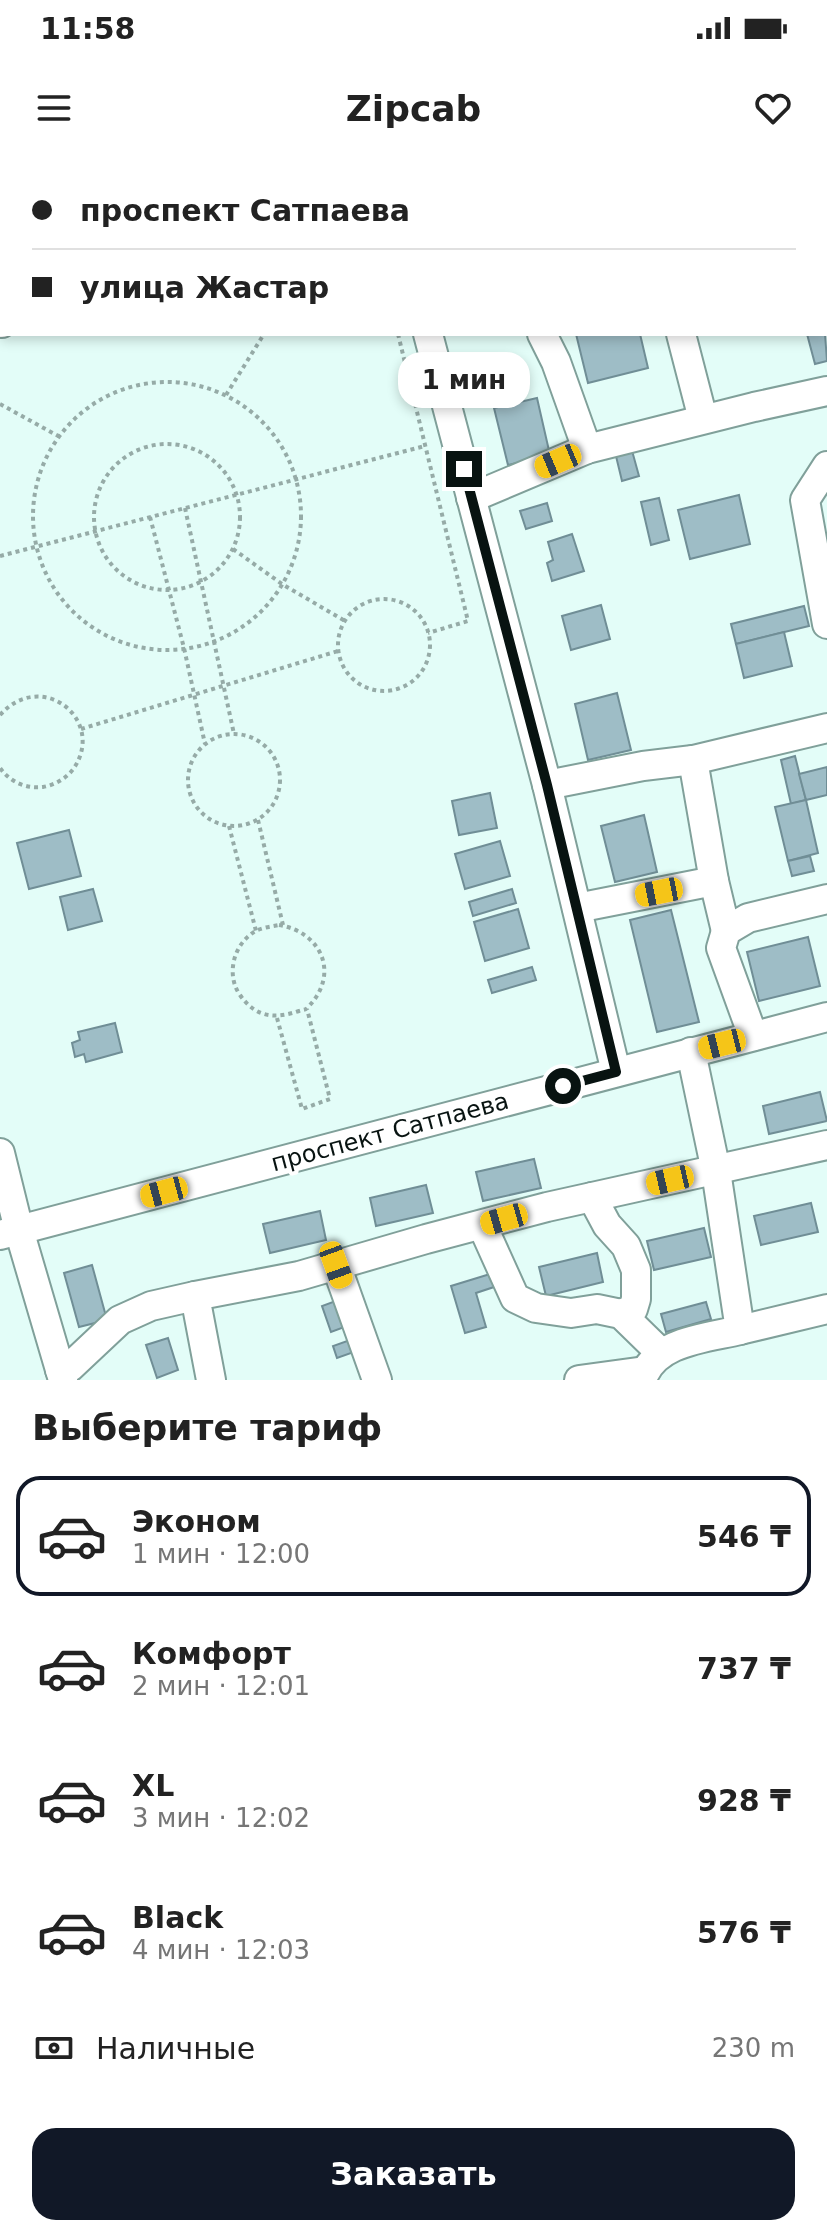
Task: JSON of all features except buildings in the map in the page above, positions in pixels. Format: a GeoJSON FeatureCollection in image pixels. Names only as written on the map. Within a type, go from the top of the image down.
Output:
{"type":"FeatureCollection","features":[{"type":"Feature","properties":{"kind":"street"},"geometry":{"type":"LineString","coordinates":[[429,336],[547,785],[616,1072]]}},
{"type":"Feature","properties":{"kind":"street"},"geometry":{"type":"LineString","coordinates":[[543,336],[556,362],[587,449]]}},
{"type":"Feature","properties":{"kind":"street"},"geometry":{"type":"LineString","coordinates":[[682,336],[703,419]]}},
{"type":"Feature","properties":{"kind":"street"},"geometry":{"type":"LineString","coordinates":[[471,498],[587,449],[827,391]]}},
{"type":"Feature","properties":{"kind":"street"},"geometry":{"type":"LineString","coordinates":[[827,466],[805,500],[827,624]]}},
{"type":"Feature","properties":{"kind":"street"},"geometry":{"type":"LineString","coordinates":[[547,785],[643,766],[693,760],[820,725]]}},
{"type":"Feature","properties":{"kind":"street"},"geometry":{"type":"LineString","coordinates":[[693,760],[726,931],[721,948],[753,1036]]}},
{"type":"Feature","properties":{"kind":"street"},"geometry":{"type":"LineString","coordinates":[[577,908],[714,881]]}},
{"type":"Feature","properties":{"kind":"street"},"geometry":{"type":"LineString","coordinates":[[726,931],[748,918],[827,899]]}},
{"type":"Feature","properties":{"kind":"street","name":"проспект Сатпаева"},"geometry":{"type":"LineString","coordinates":[[10,1233],[827,1017]]}},
{"type":"Feature","properties":{"kind":"street"},"geometry":{"type":"LineString","coordinates":[[691,1052],[716,1171],[740,1330]]}},
{"type":"Feature","properties":{"kind":"street"},"geometry":{"type":"LineString","coordinates":[[0,1153],[10,1233],[61,1375],[120,1320],[151,1306],[299,1276],[426,1239],[592,1197],[827,1145]]}},
{"type":"Feature","properties":{"kind":"street"},"geometry":{"type":"LineString","coordinates":[[482,1225],[515,1298],[536,1308],[571,1313],[597,1309],[621,1314],[633,1309],[636,1270],[626,1246],[607,1225],[592,1197]]}},
{"type":"Feature","properties":{"kind":"street"},"geometry":{"type":"LineString","coordinates":[[336,1265],[377,1380]]}},
{"type":"Feature","properties":{"kind":"street"},"geometry":{"type":"LineString","coordinates":[[195,1296],[211,1380]]}},
{"type":"Feature","properties":{"kind":"street"},"geometry":{"type":"LineString","coordinates":[[579,1380],[649,1368],[681,1344],[827,1309]]}},
{"type":"Feature","properties":{"kind":"street"},"geometry":{"type":"LineString","coordinates":[[621,1314],[649,1368]]}},
{"type":"Feature","properties":{"kind":"path"},"geometry":{"type":"LineString","coordinates":[[226,395],[263,336]]}},
{"type":"Feature","properties":{"kind":"path"},"geometry":{"type":"LineString","coordinates":[[398,336],[468,621],[428,633]]}},
{"type":"Feature","properties":{"kind":"path"},"geometry":{"type":"LineString","coordinates":[[159,381],[202,385],[226,395],[242,402],[274,432],[295,470],[303,513],[296,558],[275,598],[241,629],[199,647],[154,650],[110,638],[73,613],[46,576],[33,532],[36,487],[52,446],[79,413],[116,390],[159,381]]}},
{"type":"Feature","properties":{"kind":"path"},"geometry":{"type":"LineString","coordinates":[[0,404],[60,437]]}},
{"type":"Feature","properties":{"kind":"path"},"geometry":{"type":"LineString","coordinates":[[170,443],[194,448],[215,461],[230,479],[237,495],[240,526],[233,549],[219,569],[202,582],[177,590],[152,589],[130,580],[111,565],[99,544],[94,520],[97,496],[107,474],[125,457],[146,446],[170,443]]}},
{"type":"Feature","properties":{"kind":"path"},"geometry":{"type":"LineString","coordinates":[[0,556],[425,446]]}},
{"type":"Feature","properties":{"kind":"path"},"geometry":{"type":"LineString","coordinates":[[185,508],[234,734]]}},
{"type":"Feature","properties":{"kind":"path"},"geometry":{"type":"LineString","coordinates":[[150,517],[205,744]]}},
{"type":"Feature","properties":{"kind":"path"},"geometry":{"type":"LineString","coordinates":[[233,549],[282,584],[345,621]]}},
{"type":"Feature","properties":{"kind":"path"},"geometry":{"type":"LineString","coordinates":[[384,599],[412,609],[428,633],[430,648],[419,675],[407,685],[394,690],[379,691],[352,679],[338,651],[339,635],[355,609],[384,599]]}},
{"type":"Feature","properties":{"kind":"path"},"geometry":{"type":"LineString","coordinates":[[81,729],[338,651]]}},
{"type":"Feature","properties":{"kind":"path"},"geometry":{"type":"LineString","coordinates":[[0,715],[22,698],[37,695],[52,698],[65,705],[75,716],[83,744],[72,771],[47,787],[17,783],[0,768]]}},
{"type":"Feature","properties":{"kind":"path"},"geometry":{"type":"LineString","coordinates":[[234,734],[249,737],[272,754],[280,782],[277,797],[258,820],[229,826],[215,822],[202,813],[193,801],[188,786],[189,770],[205,744],[234,734]]}},
{"type":"Feature","properties":{"kind":"path"},"geometry":{"type":"LineString","coordinates":[[258,820],[283,925]]}},
{"type":"Feature","properties":{"kind":"path"},"geometry":{"type":"LineString","coordinates":[[229,826],[256,931]]}},
{"type":"Feature","properties":{"kind":"path"},"geometry":{"type":"LineString","coordinates":[[283,925],[306,934],[316,945],[324,973],[321,988],[307,1009],[288,1016],[259,1013],[246,1004],[237,991],[233,961],[239,946],[256,931],[283,925]]}},
{"type":"Feature","properties":{"kind":"path"},"geometry":{"type":"LineString","coordinates":[[277,1016],[302,1109],[330,1099],[307,1009]]}},
{"type":"Feature","properties":{"kind":"route"},"geometry":{"type":"LineString","coordinates":[[464,469],[547,785],[616,1072],[563,1086]]}}]}
